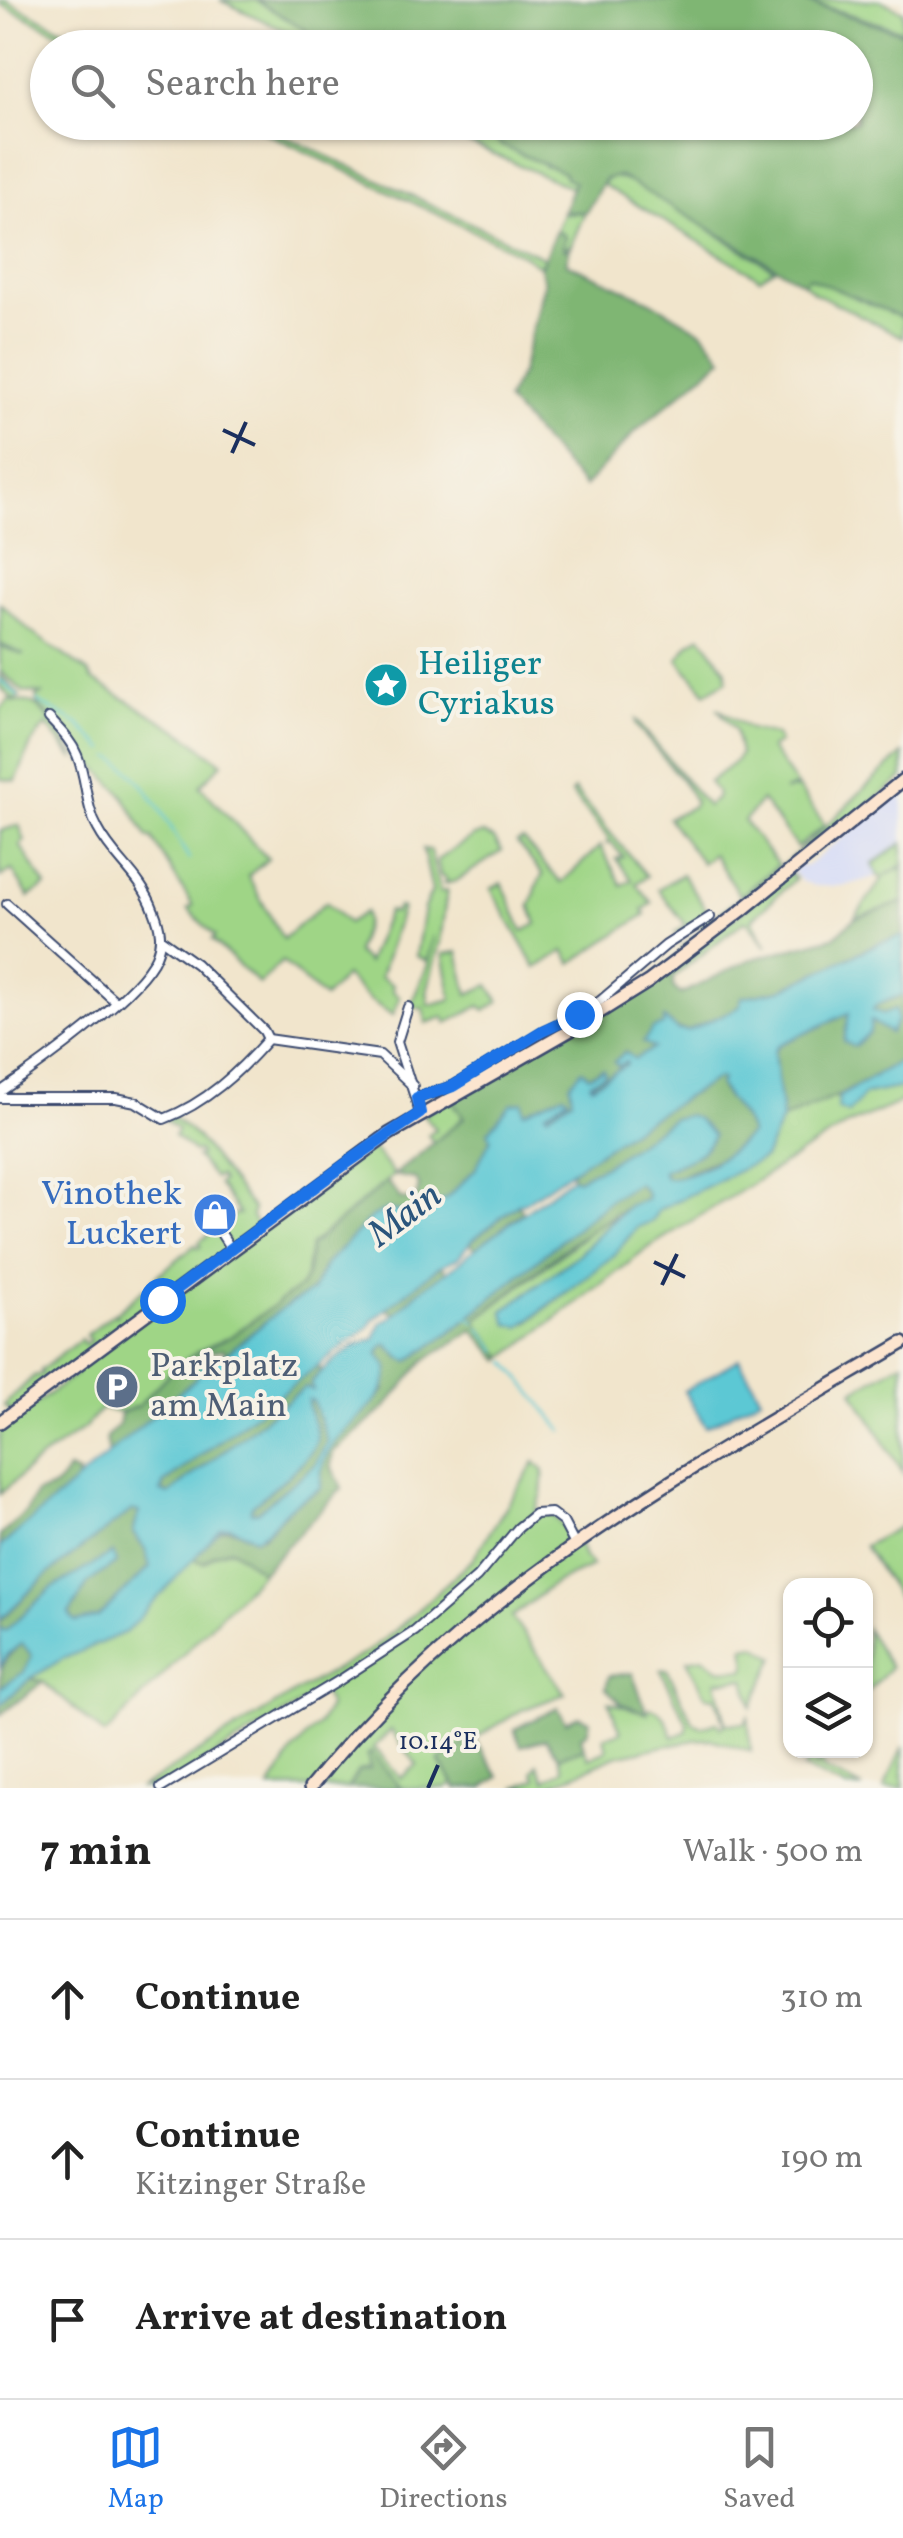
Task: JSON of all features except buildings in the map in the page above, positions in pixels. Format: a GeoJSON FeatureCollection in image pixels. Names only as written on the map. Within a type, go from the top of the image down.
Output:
{"type":"FeatureCollection","features":[{"type":"Feature","properties":{"kind":"main road"},"geometry":{"type":"LineString","coordinates":[[0,1421],[364,1150],[420,1113],[576,1027],[648,982],[903,780]]}},
{"type":"Feature","properties":{"kind":"main road"},"geometry":{"type":"LineString","coordinates":[[310,1788],[346,1743],[426,1660],[521,1584],[715,1454],[903,1344]]}},
{"type":"Feature","properties":{"kind":"street"},"geometry":{"type":"LineString","coordinates":[[0,1095],[149,969],[161,939],[155,912],[142,886],[103,839],[93,820],[74,749],[49,718]]}},
{"type":"Feature","properties":{"kind":"street"},"geometry":{"type":"LineString","coordinates":[[7,904],[115,1001]]}},
{"type":"Feature","properties":{"kind":"street"},"geometry":{"type":"LineString","coordinates":[[417,1098],[453,1086],[542,1031],[590,1008],[666,945],[710,917]]}},
{"type":"Feature","properties":{"kind":"street"},"geometry":{"type":"LineString","coordinates":[[161,939],[218,985],[264,1031],[268,1040]]}},
{"type":"Feature","properties":{"kind":"street"},"geometry":{"type":"LineString","coordinates":[[408,1008],[396,1042],[420,1113]]}},
{"type":"Feature","properties":{"kind":"street"},"geometry":{"type":"LineString","coordinates":[[268,1040],[375,1053],[388,1059],[413,1086]]}},
{"type":"Feature","properties":{"kind":"street"},"geometry":{"type":"LineString","coordinates":[[0,1095],[116,1098],[136,1102],[164,1118],[212,1092],[240,1071],[268,1040]]}},
{"type":"Feature","properties":{"kind":"street"},"geometry":{"type":"LineString","coordinates":[[215,1224],[231,1249]]}},
{"type":"Feature","properties":{"kind":"street"},"geometry":{"type":"LineString","coordinates":[[161,1788],[415,1631],[476,1577],[535,1514],[552,1513],[562,1522],[575,1546]]}},
{"type":"Feature","properties":{"kind":"shaded area"},"geometry":{"type":"Polygon","coordinates":[[[903,790],[903,844],[874,864],[878,876],[845,886],[815,886],[792,872],[811,863],[903,790]]]}},
{"type":"Feature","properties":{"kind":"green space"},"geometry":{"type":"Polygon","coordinates":[[[0,0],[5,0],[64,30],[53,30],[0,4],[0,0]]]}},
{"type":"Feature","properties":{"kind":"green space"},"geometry":{"type":"Polygon","coordinates":[[[220,0],[256,0],[305,30],[283,30],[220,0]]]}},
{"type":"Feature","properties":{"kind":"green space"},"geometry":{"type":"Polygon","coordinates":[[[256,0],[799,0],[903,33],[903,318],[808,277],[803,283],[619,176],[605,179],[586,212],[563,212],[574,182],[564,173],[495,140],[873,140],[873,30],[305,30],[256,0]]]}},
{"type":"Feature","properties":{"kind":"green space"},"geometry":{"type":"Polygon","coordinates":[[[805,0],[880,0],[903,11],[903,31],[805,0]]]}},
{"type":"Feature","properties":{"kind":"green space"},"geometry":{"type":"Polygon","coordinates":[[[281,140],[293,140],[545,258],[539,266],[524,255],[281,140]]]}},
{"type":"Feature","properties":{"kind":"green space"},"geometry":{"type":"Polygon","coordinates":[[[462,140],[498,140],[545,167],[564,173],[574,182],[571,188],[462,140]]]}},
{"type":"Feature","properties":{"kind":"green space"},"geometry":{"type":"Polygon","coordinates":[[[612,176],[633,183],[774,269],[760,278],[602,183],[612,176]]]}},
{"type":"Feature","properties":{"kind":"green space"},"geometry":{"type":"Polygon","coordinates":[[[585,212],[565,250],[562,233],[556,230],[563,213],[585,212]]]}},
{"type":"Feature","properties":{"kind":"green space"},"geometry":{"type":"Polygon","coordinates":[[[556,230],[565,236],[563,248],[571,245],[566,263],[651,301],[703,332],[723,358],[636,431],[584,487],[506,400],[521,373],[544,283],[540,268],[556,230]]]}},
{"type":"Feature","properties":{"kind":"green space"},"geometry":{"type":"Polygon","coordinates":[[[808,277],[903,318],[903,337],[813,292],[803,283],[808,277]]]}},
{"type":"Feature","properties":{"kind":"green space"},"geometry":{"type":"Polygon","coordinates":[[[0,603],[93,680],[181,732],[222,763],[200,786],[268,859],[248,876],[283,939],[326,902],[348,923],[365,912],[356,952],[367,963],[388,911],[395,913],[398,907],[402,908],[380,977],[393,985],[392,990],[400,997],[393,1015],[368,999],[345,976],[324,998],[282,961],[259,984],[212,940],[215,936],[188,909],[193,906],[123,795],[95,766],[83,762],[65,732],[37,704],[36,696],[44,694],[24,692],[0,671],[0,646],[24,655],[0,644],[0,603]]]}},
{"type":"Feature","properties":{"kind":"green space"},"geometry":{"type":"Polygon","coordinates":[[[701,636],[726,670],[727,680],[706,693],[678,659],[701,636]]]}},
{"type":"Feature","properties":{"kind":"green space"},"geometry":{"type":"Polygon","coordinates":[[[0,675],[20,696],[13,702],[29,702],[42,711],[75,760],[46,725],[31,744],[16,781],[0,779],[0,709],[11,698],[0,687],[0,675]]]}},
{"type":"Feature","properties":{"kind":"green space"},"geometry":{"type":"Polygon","coordinates":[[[717,708],[750,729],[776,735],[779,743],[770,748],[797,786],[784,791],[798,788],[825,825],[797,848],[762,800],[744,821],[778,865],[740,896],[713,854],[702,863],[668,818],[695,802],[636,725],[636,720],[707,806],[716,799],[717,792],[709,782],[740,754],[735,730],[717,708]]]}},
{"type":"Feature","properties":{"kind":"green space"},"geometry":{"type":"Polygon","coordinates":[[[903,754],[903,778],[682,951],[681,947],[702,932],[700,926],[790,859],[903,754]]]}},
{"type":"Feature","properties":{"kind":"green space"},"geometry":{"type":"Polygon","coordinates":[[[574,790],[647,876],[636,884],[652,903],[643,910],[646,914],[572,963],[564,951],[536,968],[491,889],[502,883],[523,931],[537,924],[530,905],[543,875],[517,843],[523,840],[561,883],[600,846],[622,885],[632,880],[616,859],[623,857],[611,842],[607,844],[608,838],[571,793],[574,790]]]}},
{"type":"Feature","properties":{"kind":"green space"},"geometry":{"type":"Polygon","coordinates":[[[19,825],[25,841],[20,845],[46,886],[29,897],[12,870],[0,877],[0,831],[19,825]]]}},
{"type":"Feature","properties":{"kind":"green space"},"geometry":{"type":"Polygon","coordinates":[[[483,834],[494,839],[502,851],[456,881],[444,884],[446,880],[440,875],[437,860],[483,834]]]}},
{"type":"Feature","properties":{"kind":"green space"},"geometry":{"type":"Polygon","coordinates":[[[903,843],[903,865],[884,876],[903,867],[903,902],[854,919],[883,878],[873,864],[903,843]]]}},
{"type":"Feature","properties":{"kind":"green space"},"geometry":{"type":"Polygon","coordinates":[[[423,849],[430,850],[440,892],[447,891],[440,942],[427,991],[429,1005],[452,999],[443,954],[458,952],[468,994],[489,985],[499,1001],[485,1011],[480,1006],[447,1023],[444,1017],[426,1023],[424,1009],[410,1006],[427,967],[433,936],[427,961],[416,956],[424,908],[432,891],[423,849]]]}},
{"type":"Feature","properties":{"kind":"green space"},"geometry":{"type":"Polygon","coordinates":[[[790,873],[795,879],[752,919],[767,947],[744,921],[673,977],[664,973],[790,873]]]}},
{"type":"Feature","properties":{"kind":"green space"},"geometry":{"type":"Polygon","coordinates":[[[682,874],[711,916],[678,936],[675,933],[686,925],[658,889],[682,874]]]}},
{"type":"Feature","properties":{"kind":"green space"},"geometry":{"type":"Polygon","coordinates":[[[903,902],[903,936],[879,943],[781,990],[742,997],[739,1007],[688,1031],[663,1026],[654,1048],[635,1060],[625,1052],[614,1062],[618,1066],[626,1060],[627,1064],[591,1086],[602,1069],[589,1076],[572,1099],[547,1116],[545,1113],[492,1138],[475,1170],[447,1198],[418,1214],[388,1210],[372,1217],[326,1264],[312,1291],[280,1310],[225,1355],[224,1349],[202,1353],[200,1372],[193,1381],[109,1454],[106,1438],[119,1424],[121,1413],[138,1406],[175,1367],[230,1337],[300,1287],[306,1276],[310,1246],[387,1181],[401,1199],[416,1200],[419,1185],[415,1179],[394,1175],[464,1118],[450,1098],[664,973],[673,977],[673,987],[681,994],[749,960],[834,937],[854,919],[903,902]]]}},
{"type":"Feature","properties":{"kind":"green space"},"geometry":{"type":"Polygon","coordinates":[[[903,995],[903,1059],[842,1094],[782,1119],[774,1053],[779,1045],[850,1013],[871,1021],[895,1009],[884,1014],[873,1010],[875,1005],[903,995]]]}},
{"type":"Feature","properties":{"kind":"green space"},"geometry":{"type":"Polygon","coordinates":[[[722,1079],[721,1090],[747,1122],[750,1134],[725,1156],[672,1179],[662,1171],[703,1151],[604,1166],[577,1179],[572,1177],[571,1171],[722,1079]]]}},
{"type":"Feature","properties":{"kind":"green space"},"geometry":{"type":"Polygon","coordinates":[[[903,1087],[903,1101],[845,1126],[651,1246],[504,1358],[475,1321],[615,1216],[578,1255],[503,1311],[527,1323],[613,1256],[637,1227],[652,1221],[658,1210],[764,1158],[782,1119],[842,1094],[839,1097],[903,1087]]]}},
{"type":"Feature","properties":{"kind":"green space"},"geometry":{"type":"Polygon","coordinates":[[[450,1098],[464,1117],[434,1143],[428,1135],[435,1129],[423,1114],[450,1098]]]}},
{"type":"Feature","properties":{"kind":"green space"},"geometry":{"type":"Polygon","coordinates":[[[171,1116],[197,1137],[253,1209],[252,1217],[259,1228],[371,1146],[394,1175],[310,1246],[306,1276],[300,1287],[230,1337],[175,1367],[138,1406],[120,1413],[102,1408],[84,1428],[0,1494],[0,1430],[76,1374],[72,1368],[11,1412],[4,1405],[81,1339],[85,1344],[90,1341],[86,1335],[114,1313],[117,1316],[115,1313],[144,1289],[150,1295],[156,1290],[151,1283],[156,1277],[239,1214],[218,1184],[222,1181],[219,1176],[214,1178],[196,1157],[200,1155],[198,1151],[174,1136],[178,1130],[164,1119],[171,1116]]]}},
{"type":"Feature","properties":{"kind":"green space"},"geometry":{"type":"Polygon","coordinates":[[[637,1183],[648,1193],[646,1200],[582,1236],[475,1320],[504,1358],[501,1361],[473,1330],[424,1361],[385,1408],[333,1452],[331,1466],[342,1488],[262,1572],[232,1549],[203,1563],[191,1558],[226,1529],[255,1538],[263,1536],[294,1504],[318,1491],[319,1468],[337,1436],[385,1390],[379,1359],[386,1344],[409,1361],[453,1330],[612,1198],[637,1183]]]}},
{"type":"Feature","properties":{"kind":"green space"},"geometry":{"type":"Polygon","coordinates":[[[518,1204],[523,1211],[476,1250],[471,1245],[471,1241],[518,1204]]]}},
{"type":"Feature","properties":{"kind":"green space"},"geometry":{"type":"Polygon","coordinates":[[[438,1266],[445,1273],[417,1293],[398,1315],[386,1309],[438,1266]]]}},
{"type":"Feature","properties":{"kind":"green space"},"geometry":{"type":"Polygon","coordinates":[[[903,1362],[903,1473],[853,1391],[903,1362]]]}},
{"type":"Feature","properties":{"kind":"green space"},"geometry":{"type":"Polygon","coordinates":[[[317,1366],[322,1370],[311,1382],[313,1390],[304,1388],[169,1494],[163,1494],[163,1484],[317,1366]]]}},
{"type":"Feature","properties":{"kind":"green space"},"geometry":{"type":"Polygon","coordinates":[[[308,1399],[313,1401],[328,1441],[315,1465],[257,1512],[250,1513],[251,1507],[289,1475],[314,1446],[317,1433],[308,1399]]]}},
{"type":"Feature","properties":{"kind":"green space"},"geometry":{"type":"Polygon","coordinates":[[[535,1462],[544,1471],[535,1513],[551,1513],[579,1542],[592,1566],[553,1584],[512,1617],[565,1694],[522,1710],[440,1760],[453,1784],[445,1788],[401,1788],[371,1753],[370,1769],[356,1775],[348,1788],[270,1788],[329,1707],[322,1691],[161,1788],[141,1788],[367,1652],[472,1560],[535,1462]],[[391,1730],[374,1747],[401,1778],[417,1765],[391,1730]]]}},
{"type":"Feature","properties":{"kind":"green space"},"geometry":{"type":"Polygon","coordinates":[[[68,1470],[78,1474],[75,1486],[0,1547],[0,1536],[26,1512],[36,1493],[55,1486],[68,1470]]]}},
{"type":"Feature","properties":{"kind":"green space"},"geometry":{"type":"Polygon","coordinates":[[[132,1510],[140,1512],[133,1533],[145,1549],[150,1567],[98,1618],[75,1622],[69,1614],[88,1583],[116,1563],[51,1589],[4,1632],[0,1628],[0,1621],[48,1574],[132,1510]]]}},
{"type":"Feature","properties":{"kind":"green space"},"geometry":{"type":"Polygon","coordinates":[[[903,1525],[903,1605],[864,1546],[903,1525]]]}},
{"type":"Feature","properties":{"kind":"green space"},"geometry":{"type":"Polygon","coordinates":[[[232,1549],[262,1572],[105,1735],[43,1682],[31,1678],[62,1659],[126,1632],[191,1558],[204,1563],[215,1554],[232,1549]]]}},
{"type":"Feature","properties":{"kind":"green space"},"geometry":{"type":"Polygon","coordinates":[[[873,1640],[890,1667],[873,1686],[873,1640]]]}},
{"type":"Feature","properties":{"kind":"green space"},"geometry":{"type":"Polygon","coordinates":[[[22,1643],[32,1656],[24,1672],[0,1688],[5,1662],[22,1643]]]}},
{"type":"Feature","properties":{"kind":"green space"},"geometry":{"type":"Polygon","coordinates":[[[756,1645],[775,1657],[752,1707],[745,1679],[716,1681],[726,1724],[745,1723],[748,1717],[751,1751],[710,1739],[695,1740],[616,1756],[545,1788],[515,1788],[536,1779],[533,1772],[537,1764],[545,1780],[563,1770],[559,1757],[584,1748],[589,1758],[607,1750],[604,1737],[621,1732],[609,1702],[647,1713],[649,1708],[654,1709],[665,1718],[673,1737],[686,1732],[688,1725],[661,1670],[667,1669],[693,1722],[702,1727],[717,1722],[721,1727],[725,1724],[715,1697],[706,1696],[687,1660],[703,1657],[719,1669],[744,1670],[744,1647],[756,1645]]]}},
{"type":"Feature","properties":{"kind":"green space"},"geometry":{"type":"Polygon","coordinates":[[[632,1673],[647,1713],[622,1704],[606,1688],[609,1676],[632,1673]]]}},
{"type":"Feature","properties":{"kind":"green space"},"geometry":{"type":"Polygon","coordinates":[[[31,1678],[43,1682],[0,1715],[0,1705],[31,1678]]]}},
{"type":"Feature","properties":{"kind":"green space"},"geometry":{"type":"Polygon","coordinates":[[[558,1708],[566,1722],[578,1716],[590,1721],[587,1733],[581,1736],[584,1748],[559,1757],[546,1739],[521,1746],[514,1729],[558,1708]]]}},
{"type":"Feature","properties":{"kind":"green space"},"geometry":{"type":"Polygon","coordinates":[[[474,1738],[499,1777],[482,1788],[456,1788],[439,1761],[474,1738]]]}},
{"type":"Feature","properties":{"kind":"green space"},"geometry":{"type":"Polygon","coordinates":[[[903,1746],[903,1788],[884,1788],[903,1746]]]}},
{"type":"Feature","properties":{"kind":"green space"},"geometry":{"type":"Polygon","coordinates":[[[371,1752],[401,1788],[348,1788],[358,1771],[370,1769],[367,1756],[371,1752]]]}},
{"type":"Feature","properties":{"kind":"green space"},"geometry":{"type":"Polygon","coordinates":[[[809,1758],[818,1766],[821,1758],[824,1769],[863,1788],[847,1788],[804,1769],[809,1758]]]}},
{"type":"Feature","properties":{"kind":"water","name":"Main"},"geometry":{"type":"Polygon","coordinates":[[[903,936],[903,995],[876,1005],[873,1010],[884,1014],[896,1009],[897,1021],[890,1033],[871,1021],[870,1032],[854,1047],[844,1041],[849,1013],[779,1045],[774,1052],[782,1119],[764,1158],[658,1210],[652,1221],[637,1227],[613,1256],[520,1327],[508,1324],[503,1311],[578,1255],[629,1205],[646,1200],[647,1193],[638,1183],[612,1198],[453,1330],[409,1361],[387,1344],[383,1346],[378,1354],[388,1367],[385,1384],[378,1398],[329,1450],[322,1467],[321,1487],[255,1538],[230,1527],[221,1529],[126,1632],[62,1659],[31,1678],[0,1705],[0,1688],[24,1672],[32,1656],[22,1643],[0,1667],[0,1628],[5,1631],[51,1589],[113,1553],[116,1563],[88,1583],[69,1614],[75,1622],[98,1617],[150,1567],[145,1549],[133,1533],[139,1512],[132,1510],[48,1574],[0,1620],[0,1547],[193,1381],[200,1372],[201,1358],[225,1355],[280,1310],[312,1291],[326,1264],[372,1217],[387,1210],[418,1214],[447,1198],[475,1170],[491,1138],[488,1132],[511,1104],[523,1102],[524,1112],[564,1094],[568,1098],[547,1115],[572,1099],[570,1084],[582,1070],[589,1076],[603,1069],[605,1074],[590,1083],[592,1086],[627,1064],[626,1061],[618,1066],[614,1062],[625,1052],[635,1059],[654,1048],[643,1042],[652,1029],[663,1025],[664,1019],[678,1030],[688,1031],[739,1007],[742,997],[781,990],[879,943],[903,936]],[[718,1078],[518,1204],[471,1241],[458,1258],[438,1267],[369,1327],[163,1484],[161,1492],[169,1494],[305,1387],[313,1390],[311,1383],[332,1362],[374,1339],[381,1323],[423,1288],[572,1177],[577,1179],[604,1166],[672,1119],[689,1115],[713,1135],[699,1153],[662,1171],[666,1178],[701,1169],[732,1150],[750,1134],[718,1078]],[[308,1399],[317,1433],[314,1446],[300,1464],[251,1507],[251,1512],[257,1512],[315,1465],[327,1441],[313,1401],[308,1399]]]}},
{"type":"Feature","properties":{"kind":"water"},"geometry":{"type":"Polygon","coordinates":[[[903,1059],[903,1087],[865,1094],[848,1113],[838,1109],[839,1097],[903,1059]]]}},
{"type":"Feature","properties":{"kind":"water"},"geometry":{"type":"Polygon","coordinates":[[[739,1359],[761,1397],[706,1427],[684,1391],[739,1359]]]}},
{"type":"Feature","properties":{"kind":"waterway"},"geometry":{"type":"LineString","coordinates":[[0,680],[18,696]]}},
{"type":"Feature","properties":{"kind":"waterway"},"geometry":{"type":"LineString","coordinates":[[37,701],[78,724],[105,750]]}},
{"type":"Feature","properties":{"kind":"waterway"},"geometry":{"type":"LineString","coordinates":[[111,757],[145,788],[189,859]]}},
{"type":"Feature","properties":{"kind":"waterway"},"geometry":{"type":"LineString","coordinates":[[467,1316],[475,1321]]}},
{"type":"Feature","properties":{"kind":"waterway"},"geometry":{"type":"LineString","coordinates":[[480,1328],[498,1351]]}},
{"type":"Feature","properties":{"kind":"waterway"},"geometry":{"type":"LineString","coordinates":[[507,1362],[563,1431]]}},
{"type":"Feature","properties":{"kind":"place","name":"Heiliger Cyriakus"},"geometry":{"type":"Point","coordinates":[386,685]}},
{"type":"Feature","properties":{"kind":"place","name":"Vinothek Luckert"},"geometry":{"type":"Point","coordinates":[215,1215]}},
{"type":"Feature","properties":{"kind":"place","name":"Parkplatz am Main"},"geometry":{"type":"Point","coordinates":[117,1387]}},
{"type":"Feature","properties":{"kind":"route"},"geometry":{"type":"LineString","coordinates":[[162,1300],[420,1113],[417,1098],[453,1086],[484,1064],[579,1014]]}}]}
